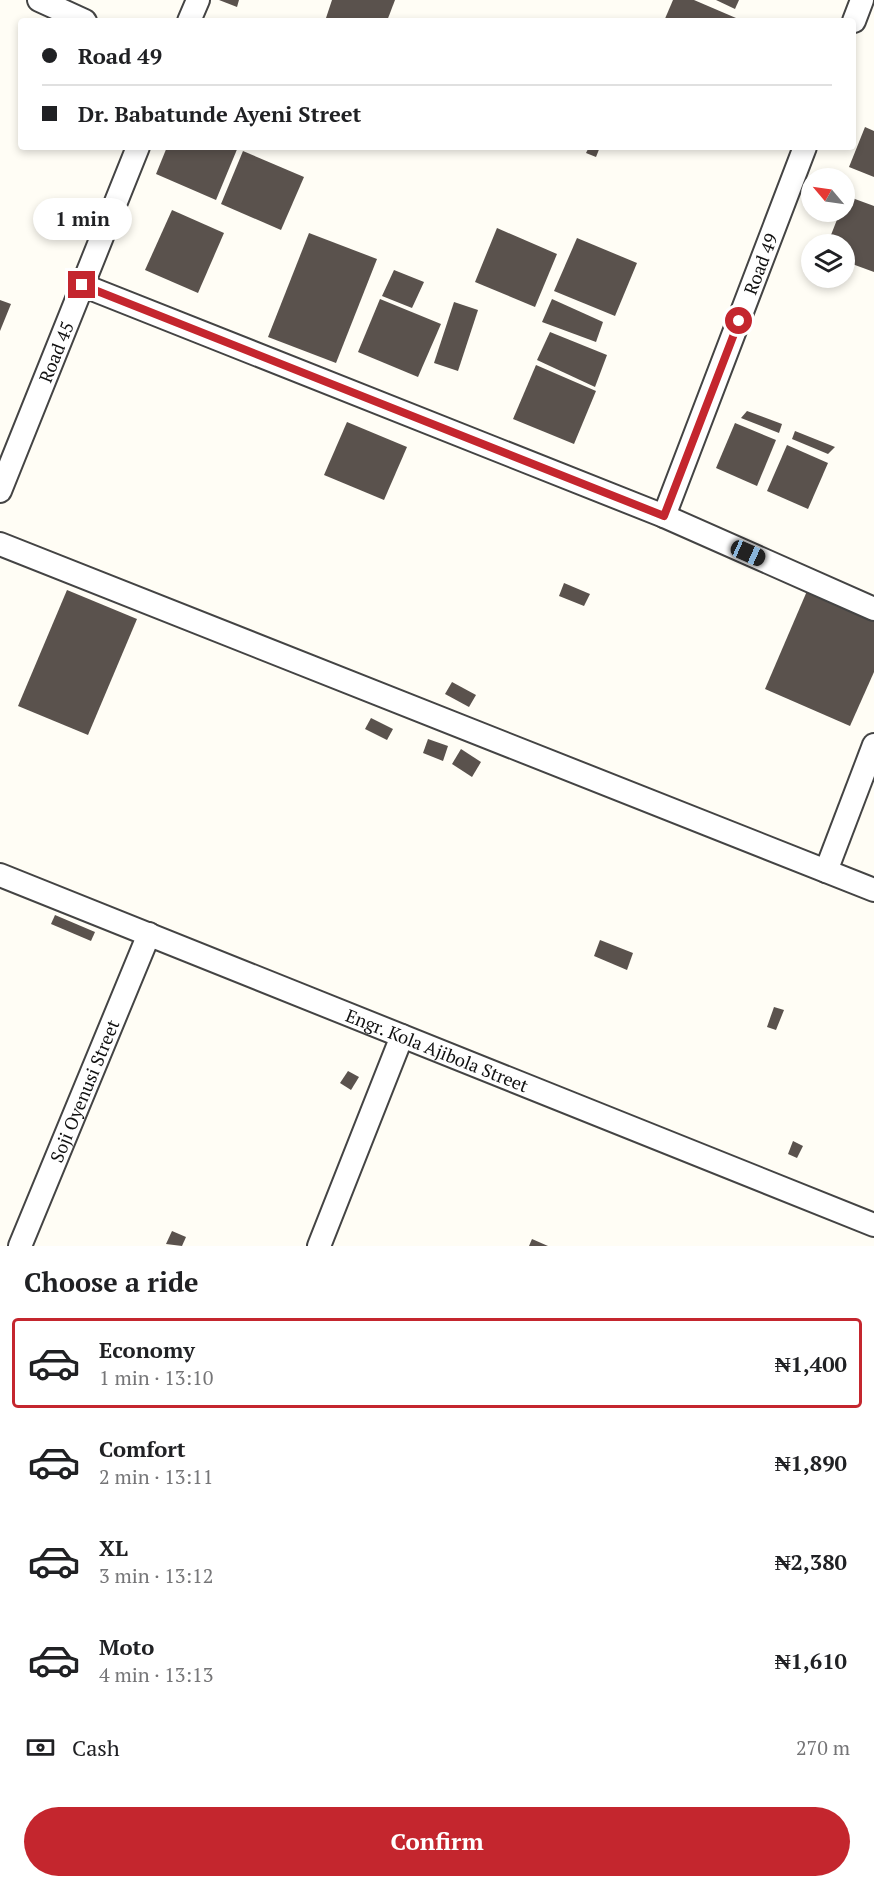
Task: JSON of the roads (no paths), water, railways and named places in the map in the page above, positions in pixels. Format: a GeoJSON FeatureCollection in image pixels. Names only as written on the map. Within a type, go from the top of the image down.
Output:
{"type":"FeatureCollection","features":[{"type":"Feature","properties":{"kind":"street"},"geometry":{"type":"LineString","coordinates":[[39,0],[78,18]]}},
{"type":"Feature","properties":{"kind":"street"},"geometry":{"type":"LineString","coordinates":[[190,18],[198,0]]}},
{"type":"Feature","properties":{"kind":"street"},"geometry":{"type":"LineString","coordinates":[[855,18],[862,0],[874,4]]}},
{"type":"Feature","properties":{"kind":"street","name":"Road 45"},"geometry":{"type":"LineString","coordinates":[[0,491],[137,150]]}},
{"type":"Feature","properties":{"kind":"street","name":"Road 49"},"geometry":{"type":"LineString","coordinates":[[664,516],[804,150]]}},
{"type":"Feature","properties":{"kind":"street"},"geometry":{"type":"LineString","coordinates":[[82,285],[664,516],[874,609]]}},
{"type":"Feature","properties":{"kind":"street"},"geometry":{"type":"LineString","coordinates":[[0,544],[874,890]]}},
{"type":"Feature","properties":{"kind":"street"},"geometry":{"type":"LineString","coordinates":[[826,871],[874,745]]}},
{"type":"Feature","properties":{"kind":"street","name":"Engr. Kola Ajibola Street"},"geometry":{"type":"LineString","coordinates":[[0,875],[874,1225]]}},
{"type":"Feature","properties":{"kind":"street","name":"Soji Oyenusi Street"},"geometry":{"type":"LineString","coordinates":[[20,1246],[148,934]]}},
{"type":"Feature","properties":{"kind":"street"},"geometry":{"type":"LineString","coordinates":[[318,1246],[402,1036]]}}]}
